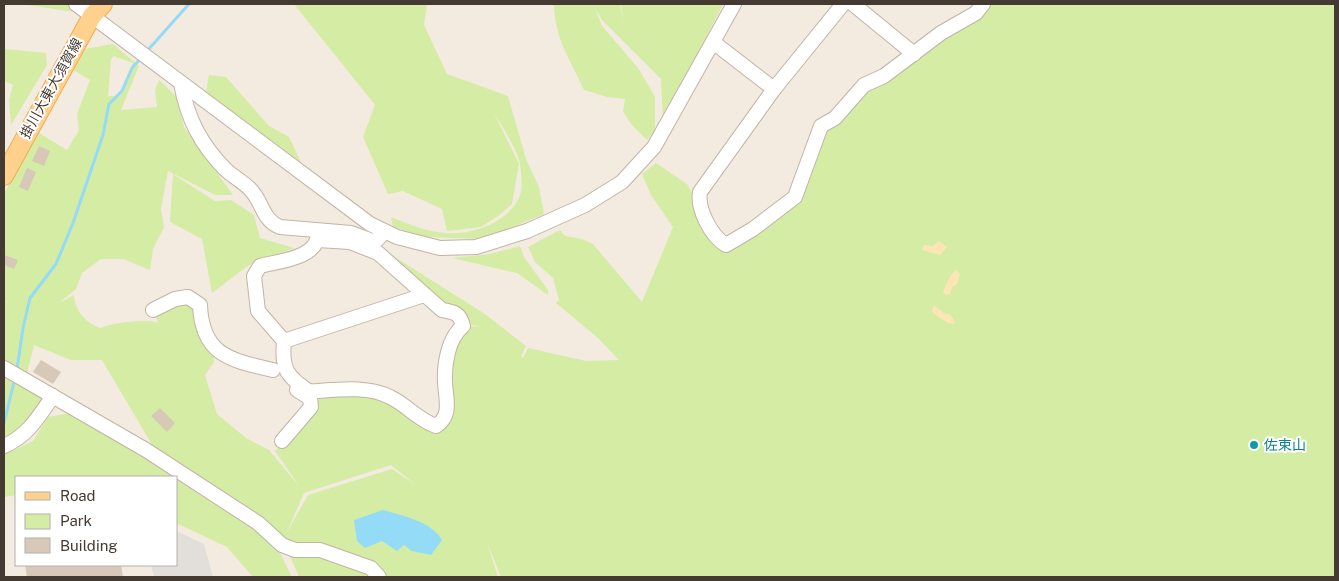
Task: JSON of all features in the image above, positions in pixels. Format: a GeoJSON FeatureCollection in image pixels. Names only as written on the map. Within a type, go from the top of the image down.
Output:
{"type":"FeatureCollection","features":[{"type":"Feature","properties":{"kind":"main road","name":"掛川大東大須賀線"},"geometry":{"type":"LineString","coordinates":[[4,176],[97,10]]}},
{"type":"Feature","properties":{"kind":"street"},"geometry":{"type":"LineString","coordinates":[[76,4],[97,10],[144,55],[355,214],[384,232],[440,248],[476,248],[527,232],[585,205],[622,182],[654,147],[734,4]]}},
{"type":"Feature","properties":{"kind":"street"},"geometry":{"type":"LineString","coordinates":[[843,4],[774,89],[700,192],[698,203],[717,240],[726,245],[753,229],[795,197],[821,126],[835,118],[864,85],[884,76],[942,33],[976,13],[983,4]]}},
{"type":"Feature","properties":{"kind":"street"},"geometry":{"type":"LineString","coordinates":[[853,4],[914,54]]}},
{"type":"Feature","properties":{"kind":"street"},"geometry":{"type":"LineString","coordinates":[[713,42],[774,89]]}},
{"type":"Feature","properties":{"kind":"street"},"geometry":{"type":"LineString","coordinates":[[180,83],[184,101],[197,135],[226,169],[250,189],[267,219],[280,227],[366,246],[378,253],[442,310],[455,312],[461,318],[463,326],[456,332],[451,342],[445,382],[448,405],[440,423],[436,426],[424,422],[391,397],[371,390],[306,392],[292,387],[264,363],[248,356]]}},
{"type":"Feature","properties":{"kind":"street"},"geometry":{"type":"LineString","coordinates":[[318,235],[351,233],[376,242],[384,232]]}},
{"type":"Feature","properties":{"kind":"street"},"geometry":{"type":"LineString","coordinates":[[282,441],[311,407],[310,398],[287,373],[283,365],[284,341],[258,311],[255,270],[260,266],[306,253],[318,235]]}},
{"type":"Feature","properties":{"kind":"street"},"geometry":{"type":"LineString","coordinates":[[284,341],[424,295]]}},
{"type":"Feature","properties":{"kind":"street"},"geometry":{"type":"LineString","coordinates":[[153,310],[176,299],[188,297],[200,305],[201,326],[212,344],[222,354],[229,359],[273,370]]}},
{"type":"Feature","properties":{"kind":"street"},"geometry":{"type":"LineString","coordinates":[[4,368],[146,450],[258,523],[282,545],[295,550],[320,550],[371,568],[379,577]]}},
{"type":"Feature","properties":{"kind":"street"},"geometry":{"type":"LineString","coordinates":[[4,446],[20,438],[34,424],[53,396]]}},
{"type":"Feature","properties":{"kind":"green space"},"geometry":{"type":"Polygon","coordinates":[[[21,4],[78,4],[74,12],[21,4]]]}},
{"type":"Feature","properties":{"kind":"green space"},"geometry":{"type":"Polygon","coordinates":[[[294,4],[427,4],[424,25],[447,74],[508,96],[526,159],[539,187],[544,214],[484,239],[428,237],[393,227],[391,217],[432,231],[457,233],[479,229],[499,219],[508,213],[521,192],[522,180],[519,159],[516,152],[494,113],[519,164],[512,204],[481,227],[447,231],[442,209],[403,191],[388,194],[363,137],[375,105],[294,4]]]}},
{"type":"Feature","properties":{"kind":"green space"},"geometry":{"type":"Polygon","coordinates":[[[554,4],[620,4],[624,24],[621,4],[723,4],[663,121],[661,79],[602,20],[595,8],[602,26],[638,68],[655,97],[655,131],[647,140],[631,124],[623,111],[625,99],[607,97],[584,90],[560,39],[554,4]]]}},
{"type":"Feature","properties":{"kind":"green space"},"geometry":{"type":"Polygon","coordinates":[[[986,4],[1335,4],[1335,577],[501,577],[487,542],[498,577],[299,577],[283,540],[161,460],[102,360],[71,360],[34,345],[27,373],[4,362],[4,301],[11,304],[4,300],[4,194],[36,131],[67,150],[79,130],[77,114],[90,80],[70,68],[84,49],[113,44],[139,66],[121,110],[157,107],[155,90],[159,80],[177,97],[184,127],[233,195],[215,195],[168,171],[161,209],[164,227],[153,249],[150,270],[123,259],[101,259],[82,273],[76,289],[59,303],[74,295],[76,306],[82,316],[91,324],[101,328],[112,324],[130,322],[147,321],[158,323],[155,313],[188,297],[215,347],[214,362],[205,375],[217,414],[246,438],[269,450],[300,487],[275,451],[307,421],[319,399],[337,394],[385,398],[415,421],[444,418],[449,356],[469,326],[481,327],[465,323],[379,247],[485,314],[526,346],[521,356],[523,358],[528,348],[586,361],[619,360],[598,338],[556,303],[559,300],[553,278],[535,262],[528,247],[560,230],[565,236],[582,239],[593,244],[642,302],[673,227],[651,195],[642,174],[656,163],[687,184],[723,247],[795,197],[822,129],[865,87],[986,4]],[[114,56],[111,59],[108,96],[120,96],[133,63],[114,56]],[[391,465],[304,493],[287,532],[308,495],[392,469],[416,485],[391,465]]]}},
{"type":"Feature","properties":{"kind":"green space"},"geometry":{"type":"Polygon","coordinates":[[[4,49],[46,53],[47,65],[11,125],[9,100],[13,85],[4,81],[4,49]]]}},
{"type":"Feature","properties":{"kind":"green space"},"geometry":{"type":"Polygon","coordinates":[[[209,75],[226,77],[269,126],[289,137],[301,162],[206,93],[209,75]]]}},
{"type":"Feature","properties":{"kind":"green space"},"geometry":{"type":"Polygon","coordinates":[[[173,174],[215,201],[231,200],[254,215],[260,238],[294,248],[249,265],[212,293],[202,239],[170,222],[173,174]]]}},
{"type":"Feature","properties":{"kind":"green space"},"geometry":{"type":"Polygon","coordinates":[[[520,246],[524,257],[548,290],[548,295],[517,273],[452,258],[490,254],[520,246]]]}},
{"type":"Feature","properties":{"kind":"green space"},"geometry":{"type":"Polygon","coordinates":[[[10,375],[45,399],[16,432],[4,438],[4,376],[10,375]]]}},
{"type":"Feature","properties":{"kind":"green space"},"geometry":{"type":"Polygon","coordinates":[[[71,413],[135,449],[175,476],[15,476],[15,495],[4,497],[4,455],[33,441],[48,417],[71,413]]]}},
{"type":"Feature","properties":{"kind":"green space"},"geometry":{"type":"Polygon","coordinates":[[[178,478],[276,545],[292,577],[253,577],[227,547],[178,524],[178,478]]]}},
{"type":"Feature","properties":{"kind":"sand"},"geometry":{"type":"Polygon","coordinates":[[[939,241],[947,247],[940,255],[922,250],[924,245],[933,246],[939,241]]]}},
{"type":"Feature","properties":{"kind":"sand"},"geometry":{"type":"Polygon","coordinates":[[[956,270],[960,274],[957,284],[952,287],[950,294],[946,295],[943,292],[944,289],[956,270]]]}},
{"type":"Feature","properties":{"kind":"sand"},"geometry":{"type":"Polygon","coordinates":[[[934,305],[945,314],[950,314],[955,322],[953,324],[945,321],[932,311],[934,305]]]}},
{"type":"Feature","properties":{"kind":"shaded area"},"geometry":{"type":"Polygon","coordinates":[[[178,532],[204,544],[213,577],[154,577],[151,566],[178,566],[178,532]]]}},
{"type":"Feature","properties":{"kind":"water"},"geometry":{"type":"Polygon","coordinates":[[[383,510],[424,524],[431,528],[442,540],[431,555],[412,551],[404,545],[397,551],[382,541],[365,548],[357,541],[354,520],[383,510]]]}},
{"type":"Feature","properties":{"kind":"building"},"geometry":{"type":"Polygon","coordinates":[[[39,146],[50,151],[44,166],[32,161],[39,146]]]}},
{"type":"Feature","properties":{"kind":"building"},"geometry":{"type":"Polygon","coordinates":[[[27,168],[36,172],[28,191],[19,187],[27,168]]]}},
{"type":"Feature","properties":{"kind":"building"},"geometry":{"type":"Polygon","coordinates":[[[4,255],[18,260],[14,269],[4,265],[4,255]]]}},
{"type":"Feature","properties":{"kind":"building"},"geometry":{"type":"Polygon","coordinates":[[[41,360],[61,372],[53,384],[33,372],[41,360]]]}},
{"type":"Feature","properties":{"kind":"building"},"geometry":{"type":"Polygon","coordinates":[[[160,408],[175,423],[167,432],[151,416],[160,408]]]}},
{"type":"Feature","properties":{"kind":"building"},"geometry":{"type":"Polygon","coordinates":[[[25,566],[121,566],[123,577],[27,577],[25,566]]]}},
{"type":"Feature","properties":{"kind":"waterway"},"geometry":{"type":"LineString","coordinates":[[147,51],[189,4]]}},
{"type":"Feature","properties":{"kind":"waterway"},"geometry":{"type":"LineString","coordinates":[[17,369],[30,298],[56,264],[73,223],[103,135],[109,104],[122,91],[132,68],[141,58]]}},
{"type":"Feature","properties":{"kind":"waterway"},"geometry":{"type":"LineString","coordinates":[[4,423],[15,378]]}},
{"type":"Feature","properties":{"kind":"place","name":"佐束山"},"geometry":{"type":"Point","coordinates":[1254,445]}}]}
